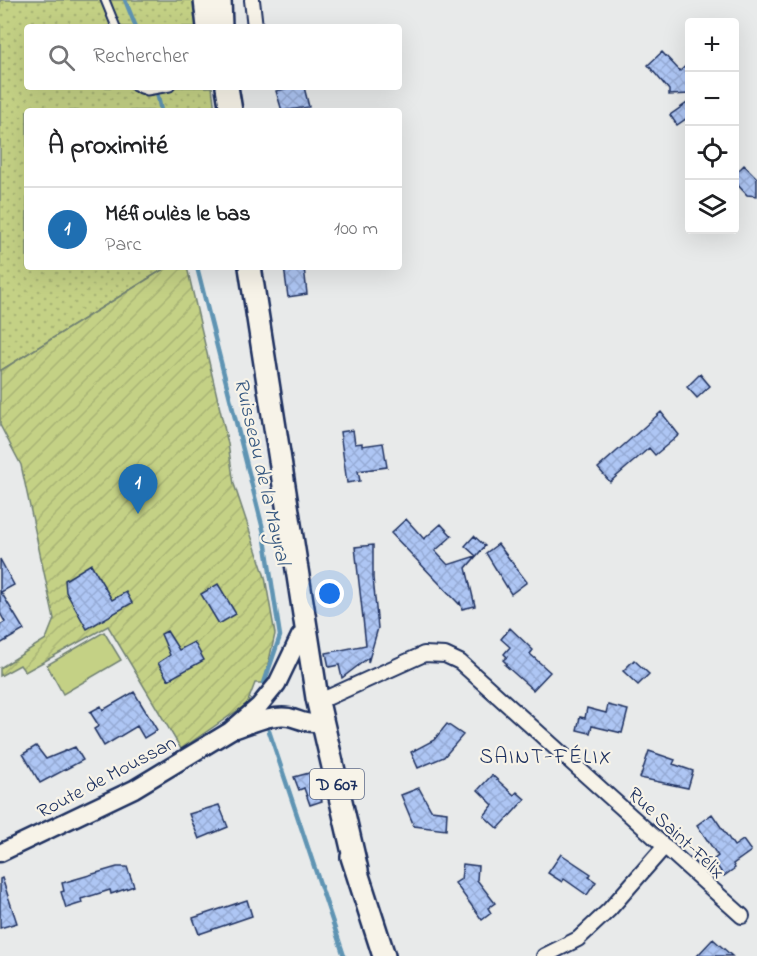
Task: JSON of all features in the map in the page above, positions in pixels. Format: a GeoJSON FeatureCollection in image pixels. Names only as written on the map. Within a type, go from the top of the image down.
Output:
{"type":"FeatureCollection","features":[{"type":"Feature","properties":{"kind":"main road"},"geometry":{"type":"LineString","coordinates":[[205,0],[208,24]]}},
{"type":"Feature","properties":{"kind":"main road"},"geometry":{"type":"LineString","coordinates":[[220,0],[221,24]]}},
{"type":"Feature","properties":{"kind":"main road"},"geometry":{"type":"LineString","coordinates":[[217,90],[219,108]]}},
{"type":"Feature","properties":{"kind":"main road"},"geometry":{"type":"LineString","coordinates":[[228,90],[230,108]]}},
{"type":"Feature","properties":{"kind":"main road","name":"D 607"},"geometry":{"type":"LineString","coordinates":[[250,270],[317,698],[357,870]]}},
{"type":"Feature","properties":{"kind":"main road","name":"D 607"},"geometry":{"type":"LineString","coordinates":[[291,532],[305,692],[327,780],[384,956]]}},
{"type":"Feature","properties":{"kind":"street"},"geometry":{"type":"LineString","coordinates":[[252,0],[255,24]]}},
{"type":"Feature","properties":{"kind":"street"},"geometry":{"type":"LineString","coordinates":[[230,731],[259,706],[277,684],[300,636]]}},
{"type":"Feature","properties":{"kind":"street","name":"Rue Saint-Félix"},"geometry":{"type":"LineString","coordinates":[[317,698],[329,697],[424,654],[445,655],[460,662],[742,916]]}},
{"type":"Feature","properties":{"kind":"street"},"geometry":{"type":"LineString","coordinates":[[230,731],[274,717],[289,717],[302,723],[313,723]]}},
{"type":"Feature","properties":{"kind":"street","name":"Route de Moussan"},"geometry":{"type":"LineString","coordinates":[[0,854],[134,789],[230,731]]}},
{"type":"Feature","properties":{"kind":"street"},"geometry":{"type":"LineString","coordinates":[[544,956],[578,939],[609,910],[665,846]]}},
{"type":"Feature","properties":{"kind":"lane"},"geometry":{"type":"LineString","coordinates":[[105,0],[115,24]]}},
{"type":"Feature","properties":{"kind":"green space"},"geometry":{"type":"Polygon","coordinates":[[[0,0],[199,0],[203,24],[24,24],[24,90],[212,90],[215,108],[24,108],[24,270],[162,270],[0,371],[0,0]]]}},
{"type":"Feature","properties":{"kind":"green space"},"geometry":{"type":"Polygon","coordinates":[[[162,270],[188,270],[228,444],[234,484],[265,577],[275,634],[264,683],[255,683],[247,704],[181,749],[108,626],[25,672],[20,665],[0,676],[0,668],[46,639],[54,619],[21,465],[0,425],[0,371],[162,270]]]}},
{"type":"Feature","properties":{"kind":"green space"},"geometry":{"type":"Polygon","coordinates":[[[104,632],[121,660],[63,694],[47,665],[104,632]]]}},
{"type":"Feature","properties":{"kind":"building"},"geometry":{"type":"Polygon","coordinates":[[[662,52],[680,71],[685,66],[685,94],[669,95],[669,90],[648,65],[662,52]]]}},
{"type":"Feature","properties":{"kind":"building"},"geometry":{"type":"Polygon","coordinates":[[[305,90],[309,107],[281,108],[276,91],[305,90]]]}},
{"type":"Feature","properties":{"kind":"building"},"geometry":{"type":"Polygon","coordinates":[[[685,104],[685,119],[677,125],[670,115],[685,104]]]}},
{"type":"Feature","properties":{"kind":"building"},"geometry":{"type":"Polygon","coordinates":[[[744,165],[757,178],[757,196],[747,195],[739,186],[739,170],[744,165]]]}},
{"type":"Feature","properties":{"kind":"building"},"geometry":{"type":"Polygon","coordinates":[[[284,270],[304,270],[307,294],[288,297],[284,270]]]}},
{"type":"Feature","properties":{"kind":"building"},"geometry":{"type":"Polygon","coordinates":[[[700,374],[710,386],[697,398],[687,387],[700,374]]]}},
{"type":"Feature","properties":{"kind":"building"},"geometry":{"type":"Polygon","coordinates":[[[661,412],[679,435],[655,455],[649,448],[610,482],[598,468],[661,412]]]}},
{"type":"Feature","properties":{"kind":"building"},"geometry":{"type":"Polygon","coordinates":[[[353,430],[355,444],[362,443],[362,446],[383,443],[387,467],[358,471],[360,481],[347,483],[340,432],[353,430]]]}},
{"type":"Feature","properties":{"kind":"building"},"geometry":{"type":"Polygon","coordinates":[[[406,519],[424,539],[441,524],[452,536],[435,551],[448,565],[476,556],[465,546],[474,536],[485,546],[466,568],[475,606],[462,609],[460,602],[459,604],[391,533],[406,519]]]}},
{"type":"Feature","properties":{"kind":"building"},"geometry":{"type":"Polygon","coordinates":[[[498,544],[527,582],[511,594],[486,553],[498,544]]]}},
{"type":"Feature","properties":{"kind":"building"},"geometry":{"type":"Polygon","coordinates":[[[373,545],[373,578],[378,628],[368,663],[368,658],[342,678],[339,665],[329,667],[326,653],[366,645],[355,547],[373,545]]]}},
{"type":"Feature","properties":{"kind":"building"},"geometry":{"type":"Polygon","coordinates":[[[0,559],[14,585],[1,592],[24,630],[0,644],[0,625],[5,622],[0,613],[0,559]]]}},
{"type":"Feature","properties":{"kind":"building"},"geometry":{"type":"Polygon","coordinates":[[[91,564],[112,600],[126,592],[132,603],[87,629],[66,592],[65,580],[91,564]]]}},
{"type":"Feature","properties":{"kind":"building"},"geometry":{"type":"Polygon","coordinates":[[[218,584],[236,614],[219,624],[201,594],[218,584]]]}},
{"type":"Feature","properties":{"kind":"building"},"geometry":{"type":"Polygon","coordinates":[[[510,628],[533,650],[530,654],[550,672],[533,690],[505,665],[507,664],[503,660],[507,657],[504,654],[510,647],[501,639],[510,628]]]}},
{"type":"Feature","properties":{"kind":"building"},"geometry":{"type":"Polygon","coordinates":[[[167,631],[179,650],[194,642],[204,660],[168,680],[158,663],[170,655],[161,634],[167,631]]]}},
{"type":"Feature","properties":{"kind":"building"},"geometry":{"type":"Polygon","coordinates":[[[634,660],[649,674],[638,685],[623,671],[634,660]]]}},
{"type":"Feature","properties":{"kind":"building"},"geometry":{"type":"Polygon","coordinates":[[[134,692],[157,730],[144,738],[137,726],[104,746],[94,729],[99,726],[90,712],[101,706],[103,710],[134,692]]]}},
{"type":"Feature","properties":{"kind":"building"},"geometry":{"type":"Polygon","coordinates":[[[608,705],[628,710],[622,733],[592,726],[590,733],[577,730],[580,717],[585,718],[587,708],[606,713],[608,705]]]}},
{"type":"Feature","properties":{"kind":"building"},"geometry":{"type":"Polygon","coordinates":[[[447,724],[463,735],[444,757],[418,768],[411,752],[434,740],[447,724]]]}},
{"type":"Feature","properties":{"kind":"building"},"geometry":{"type":"Polygon","coordinates":[[[36,746],[46,759],[75,747],[83,760],[40,783],[23,754],[36,746]]]}},
{"type":"Feature","properties":{"kind":"building"},"geometry":{"type":"Polygon","coordinates":[[[649,751],[675,760],[673,764],[693,771],[688,788],[640,778],[649,751]]]}},
{"type":"Feature","properties":{"kind":"building"},"geometry":{"type":"Polygon","coordinates":[[[313,772],[322,801],[310,805],[304,788],[299,790],[294,777],[313,772]]]}},
{"type":"Feature","properties":{"kind":"building"},"geometry":{"type":"Polygon","coordinates":[[[492,775],[514,795],[517,792],[525,799],[498,829],[484,816],[493,805],[478,790],[492,775]]]}},
{"type":"Feature","properties":{"kind":"building"},"geometry":{"type":"Polygon","coordinates":[[[419,788],[431,810],[447,812],[446,830],[414,826],[401,795],[419,788]]]}},
{"type":"Feature","properties":{"kind":"building"},"geometry":{"type":"Polygon","coordinates":[[[219,805],[228,827],[199,839],[189,814],[219,805]]]}},
{"type":"Feature","properties":{"kind":"building"},"geometry":{"type":"Polygon","coordinates":[[[712,814],[734,846],[743,840],[751,851],[733,864],[735,868],[724,876],[713,860],[718,856],[697,825],[712,814]]]}},
{"type":"Feature","properties":{"kind":"building"},"geometry":{"type":"Polygon","coordinates":[[[561,854],[591,874],[589,877],[596,882],[587,895],[564,879],[562,882],[548,873],[561,854]]]}},
{"type":"Feature","properties":{"kind":"building"},"geometry":{"type":"Polygon","coordinates":[[[463,864],[478,866],[477,880],[495,903],[488,908],[491,913],[482,920],[455,883],[461,879],[463,864]]]}},
{"type":"Feature","properties":{"kind":"building"},"geometry":{"type":"Polygon","coordinates":[[[117,867],[127,867],[134,886],[111,894],[110,890],[81,899],[82,903],[66,908],[61,892],[64,891],[62,883],[117,867]]]}},
{"type":"Feature","properties":{"kind":"building"},"geometry":{"type":"Polygon","coordinates":[[[2,878],[17,923],[0,928],[0,879],[2,878]]]}},
{"type":"Feature","properties":{"kind":"building"},"geometry":{"type":"Polygon","coordinates":[[[247,900],[252,916],[199,934],[193,918],[247,900]]]}},
{"type":"Feature","properties":{"kind":"building"},"geometry":{"type":"Polygon","coordinates":[[[713,939],[732,956],[697,956],[713,939]]]}},
{"type":"Feature","properties":{"kind":"waterway","name":"Ruisseau de la Mayral"},"geometry":{"type":"LineString","coordinates":[[125,0],[135,24]]}},
{"type":"Feature","properties":{"kind":"waterway","name":"Ruisseau de la Mayral"},"geometry":{"type":"LineString","coordinates":[[157,90],[160,108]]}},
{"type":"Feature","properties":{"kind":"waterway","name":"Ruisseau de la Mayral"},"geometry":{"type":"LineString","coordinates":[[198,270],[264,533],[280,636],[264,683]]}},
{"type":"Feature","properties":{"kind":"waterway","name":"Ruisseau de la Mayral"},"geometry":{"type":"LineString","coordinates":[[269,731],[344,956]]}},
{"type":"Feature","properties":{"kind":"place","name":"Méfioulès le bas"},"geometry":{"type":"Point","coordinates":[138,514]}},
{"type":"Feature","properties":{"kind":"district","name":"SAINT-FÉLIX"},"geometry":{"type":"Point","coordinates":[546,756]}}]}
